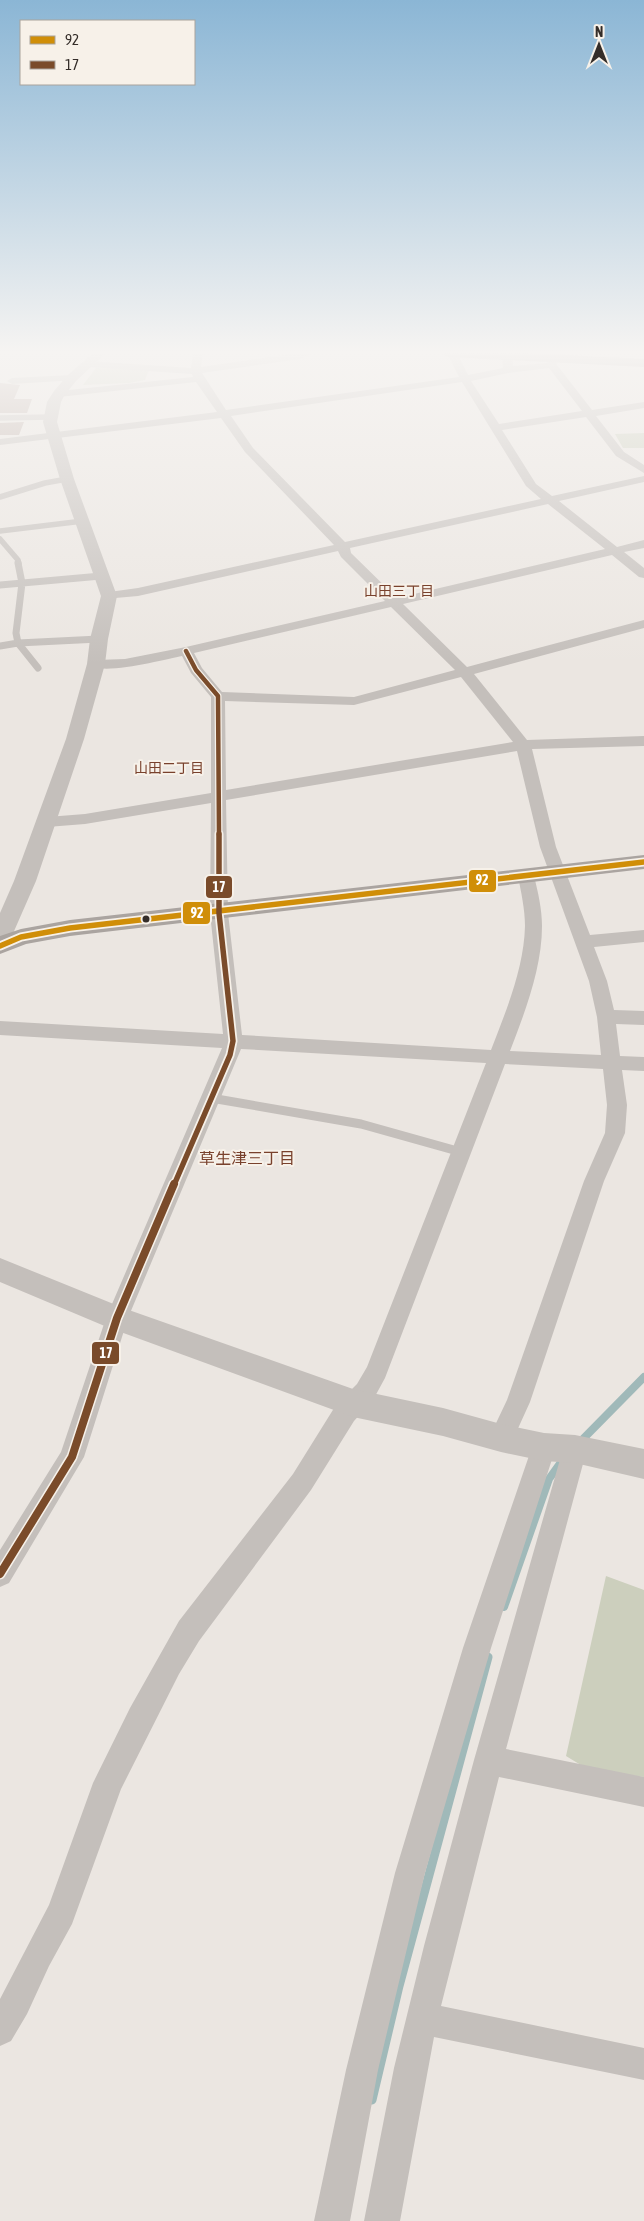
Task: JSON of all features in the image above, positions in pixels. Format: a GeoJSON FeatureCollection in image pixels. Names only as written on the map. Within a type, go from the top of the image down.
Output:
{"type":"FeatureCollection","features":[{"type":"Feature","properties":{"kind":"highway"},"geometry":{"type":"LineString","coordinates":[[0,946],[20,937],[45,932],[644,862]]}},
{"type":"Feature","properties":{"kind":"street"},"geometry":{"type":"LineString","coordinates":[[0,938],[25,881],[75,739],[96,664],[99,639],[109,596],[67,479],[61,457]]}},
{"type":"Feature","properties":{"kind":"street"},"geometry":{"type":"LineString","coordinates":[[255,457],[343,547],[345,554],[465,672],[523,745],[556,872],[598,982],[606,1017],[618,1105],[615,1133],[594,1182],[518,1402],[501,1438]]}},
{"type":"Feature","properties":{"kind":"street"},"geometry":{"type":"LineString","coordinates":[[513,457],[532,486],[644,574]]}},
{"type":"Feature","properties":{"kind":"street"},"geometry":{"type":"LineString","coordinates":[[624,457],[644,470]]}},
{"type":"Feature","properties":{"kind":"street"},"geometry":{"type":"LineString","coordinates":[[109,596],[138,592],[644,480]]}},
{"type":"Feature","properties":{"kind":"street"},"geometry":{"type":"LineString","coordinates":[[96,664],[125,663],[186,651],[644,544]]}},
{"type":"Feature","properties":{"kind":"street"},"geometry":{"type":"LineString","coordinates":[[218,696],[354,701],[644,624]]}},
{"type":"Feature","properties":{"kind":"street"},"geometry":{"type":"LineString","coordinates":[[0,1574],[72,1457],[117,1318],[230,1055],[233,1040],[220,913],[218,696],[196,670],[186,651]]}},
{"type":"Feature","properties":{"kind":"street"},"geometry":{"type":"LineString","coordinates":[[47,822],[85,819],[523,745],[644,741]]}},
{"type":"Feature","properties":{"kind":"street"},"geometry":{"type":"LineString","coordinates":[[0,2030],[61,1913],[108,1783],[169,1664],[189,1631],[282,1511],[353,1403],[365,1392],[377,1371],[497,1057],[506,1041],[524,981],[533,941],[530,894],[526,876]]}},
{"type":"Feature","properties":{"kind":"street"},"geometry":{"type":"LineString","coordinates":[[583,942],[644,936]]}},
{"type":"Feature","properties":{"kind":"street"},"geometry":{"type":"LineString","coordinates":[[606,1017],[644,1018]]}},
{"type":"Feature","properties":{"kind":"street"},"geometry":{"type":"LineString","coordinates":[[0,1028],[644,1064]]}},
{"type":"Feature","properties":{"kind":"street"},"geometry":{"type":"LineString","coordinates":[[0,1270],[117,1318],[353,1403],[442,1422],[501,1438],[544,1447],[575,1449],[644,1464]]}},
{"type":"Feature","properties":{"kind":"street"},"geometry":{"type":"LineString","coordinates":[[332,2221],[362,2070],[410,1873],[477,1648],[544,1447]]}},
{"type":"Feature","properties":{"kind":"street"},"geometry":{"type":"LineString","coordinates":[[382,2221],[422,2018],[488,1760],[575,1449]]}},
{"type":"Feature","properties":{"kind":"street"},"geometry":{"type":"LineString","coordinates":[[488,1760],[644,1792]]}},
{"type":"Feature","properties":{"kind":"street"},"geometry":{"type":"LineString","coordinates":[[422,2018],[644,2064]]}},
{"type":"Feature","properties":{"kind":"lane"},"geometry":{"type":"LineString","coordinates":[[0,497],[44,483],[67,479]]}},
{"type":"Feature","properties":{"kind":"lane"},"geometry":{"type":"LineString","coordinates":[[0,530],[83,521]]}},
{"type":"Feature","properties":{"kind":"lane"},"geometry":{"type":"LineString","coordinates":[[0,539],[18,560],[22,583],[16,633],[18,643],[38,668]]}},
{"type":"Feature","properties":{"kind":"lane"},"geometry":{"type":"LineString","coordinates":[[0,585],[101,576]]}},
{"type":"Feature","properties":{"kind":"lane"},"geometry":{"type":"LineString","coordinates":[[0,646],[18,643],[99,639]]}},
{"type":"Feature","properties":{"kind":"lane"},"geometry":{"type":"LineString","coordinates":[[211,1098],[361,1124],[461,1152]]}},
{"type":"Feature","properties":{"kind":"green space"},"geometry":{"type":"Polygon","coordinates":[[[606,1576],[644,1590],[644,1777],[589,1770],[566,1756],[606,1576]]]}},
{"type":"Feature","properties":{"kind":"waterway"},"geometry":{"type":"LineString","coordinates":[[580,1442],[644,1377]]}},
{"type":"Feature","properties":{"kind":"waterway"},"geometry":{"type":"LineString","coordinates":[[504,1607],[549,1479],[564,1458]]}},
{"type":"Feature","properties":{"kind":"waterway"},"geometry":{"type":"LineString","coordinates":[[372,2100],[399,1986],[488,1657]]}},
{"type":"Feature","properties":{"kind":"transit line","name":"17"},"geometry":{"type":"LineString","coordinates":[[0,1574],[72,1457],[117,1318],[230,1055],[233,1041],[219,913],[218,696],[196,670],[186,651]]}},
{"type":"Feature","properties":{"kind":"transit line","name":"92"},"geometry":{"type":"LineString","coordinates":[[0,946],[21,937],[70,928],[644,862]]}},
{"type":"Feature","properties":{"kind":"district","name":"山田三丁目"},"geometry":{"type":"Point","coordinates":[399,591]}},
{"type":"Feature","properties":{"kind":"district","name":"山田二丁目"},"geometry":{"type":"Point","coordinates":[169,768]}},
{"type":"Feature","properties":{"kind":"district","name":"草生津三丁目"},"geometry":{"type":"Point","coordinates":[247,1158]}}]}
